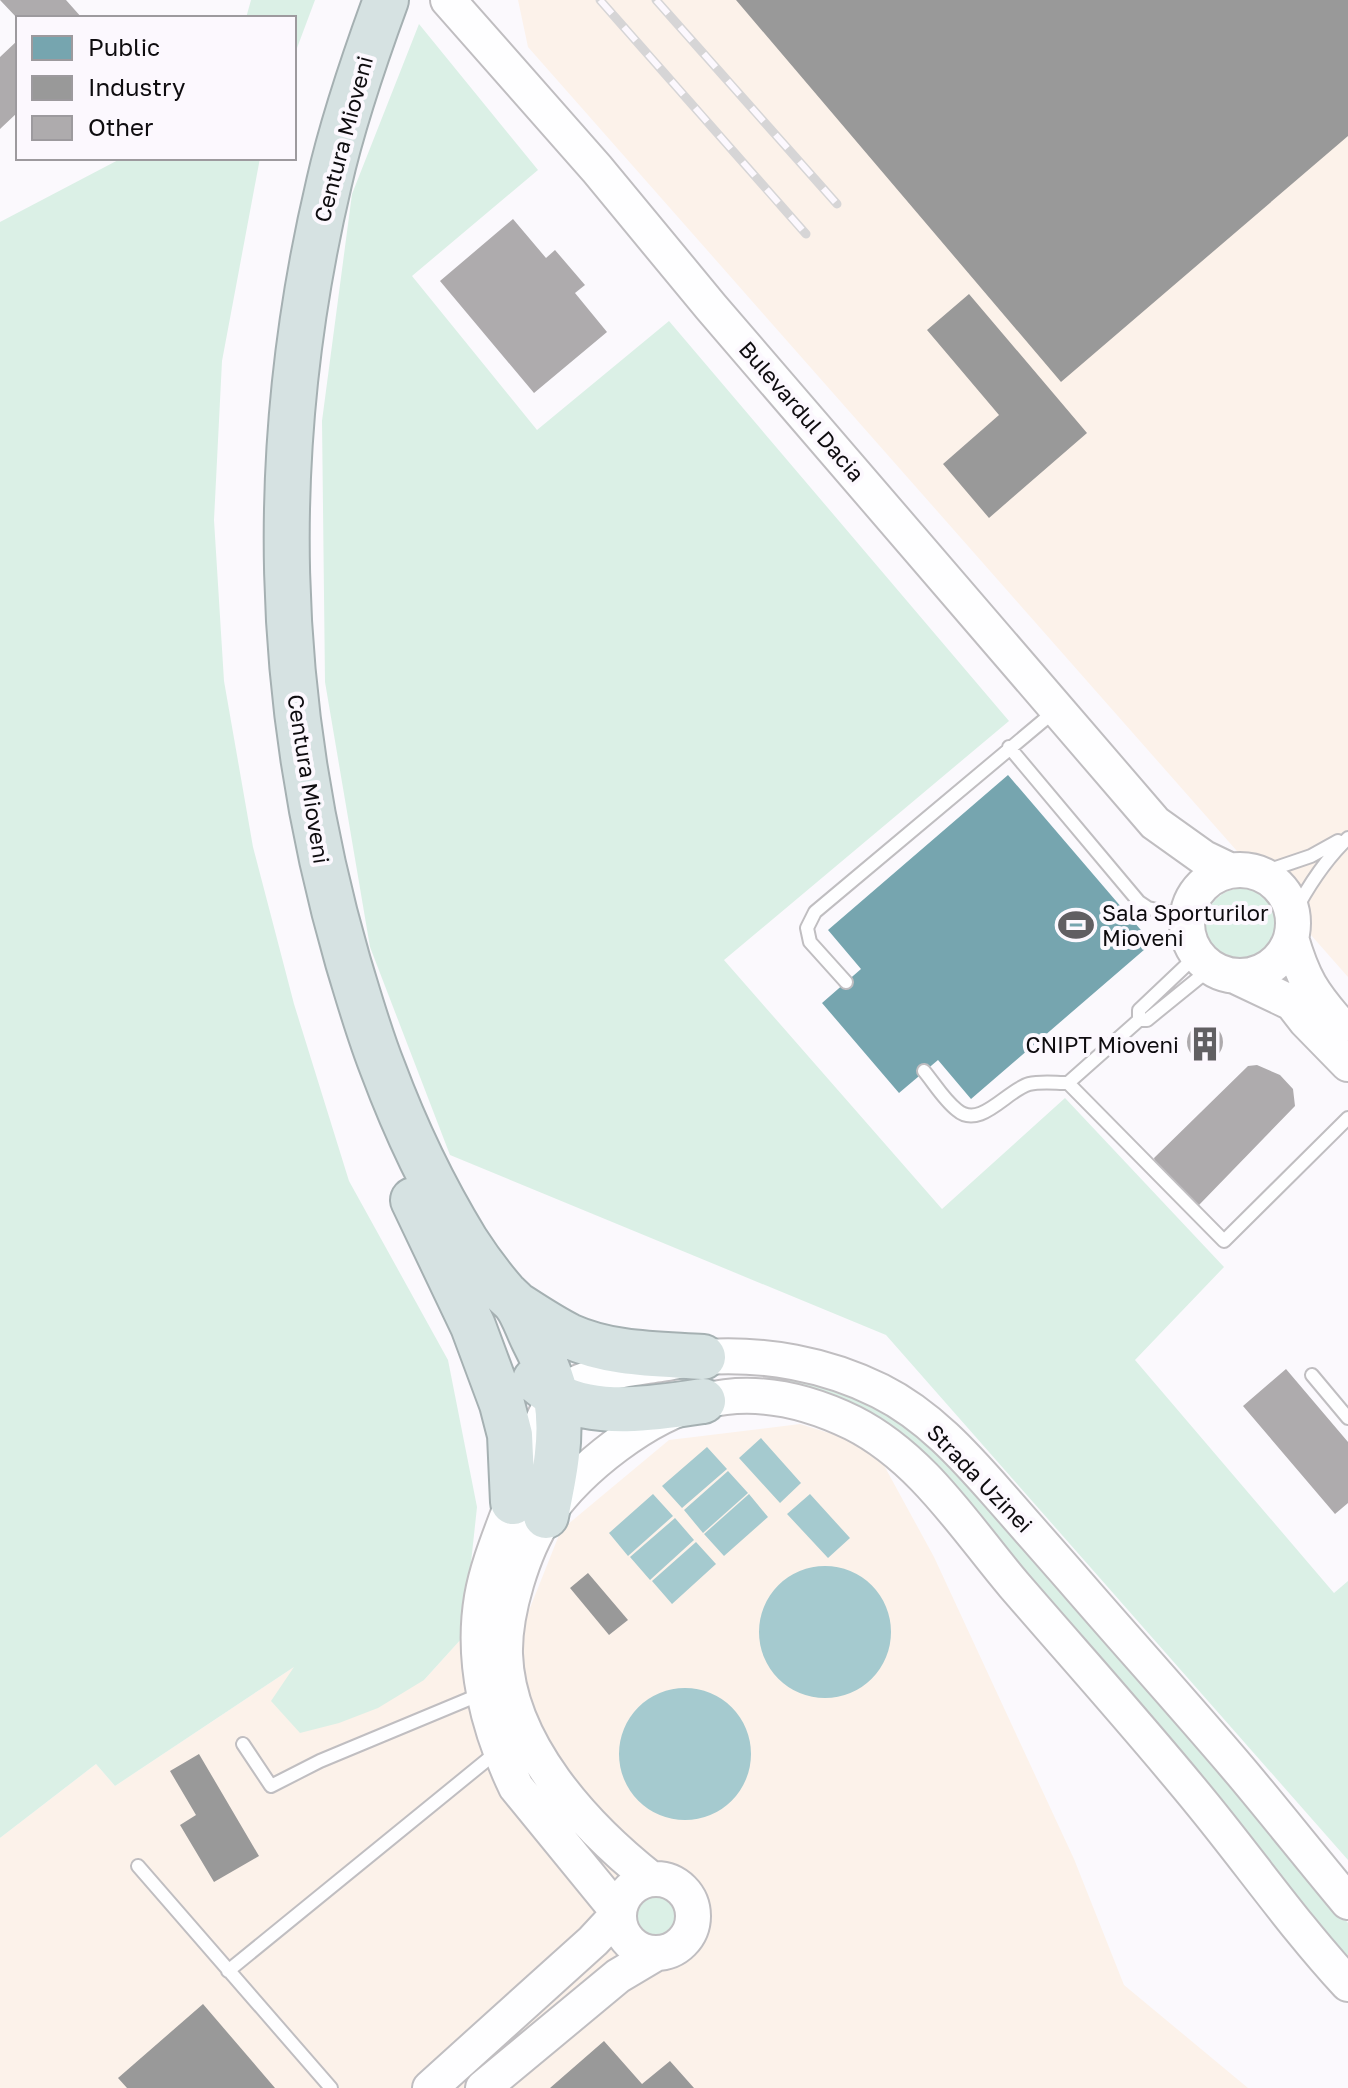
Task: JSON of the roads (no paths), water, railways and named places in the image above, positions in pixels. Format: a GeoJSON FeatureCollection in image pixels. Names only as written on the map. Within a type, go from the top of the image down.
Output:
{"type":"FeatureCollection","features":[{"type":"Feature","properties":{"kind":"highway","name":"Centura Mioveni"},"geometry":{"type":"LineString","coordinates":[[362,0],[313,148],[291,238],[268,393],[259,540],[261,614],[276,764],[300,898],[357,1073],[434,1183],[467,1244],[516,1304],[556,1396],[558,1434],[555,1467],[529,1509]]}},
{"type":"Feature","properties":{"kind":"highway","name":"Centura Mioveni"},"geometry":{"type":"LineString","coordinates":[[386,0],[367,51],[329,179],[299,339],[289,438],[286,530],[286,589],[296,712],[312,818],[333,908],[382,1068],[388,1115],[502,1404],[529,1509]]}},
{"type":"Feature","properties":{"kind":"highway"},"geometry":{"type":"LineString","coordinates":[[516,1304],[571,1336],[595,1345],[620,1351],[703,1357]]}},
{"type":"Feature","properties":{"kind":"highway"},"geometry":{"type":"LineString","coordinates":[[473,1326],[506,1357],[556,1396],[585,1406],[630,1409],[703,1401]]}},
{"type":"Feature","properties":{"kind":"street","name":"Bulevardul Dacia"},"geometry":{"type":"LineString","coordinates":[[448,0],[597,169],[711,307],[1155,823]]}},
{"type":"Feature","properties":{"kind":"street"},"geometry":{"type":"LineString","coordinates":[[1155,823],[1204,858],[1276,883],[1287,898],[1301,969],[1345,1051]]}},
{"type":"Feature","properties":{"kind":"street"},"geometry":{"type":"LineString","coordinates":[[1155,823],[1171,856],[1188,911],[1187,931],[1191,944],[1215,966],[1292,1003],[1306,1021],[1345,1051]]}},
{"type":"Feature","properties":{"kind":"street"},"geometry":{"type":"LineString","coordinates":[[1188,911],[1198,889],[1212,877],[1245,872]]}},
{"type":"Feature","properties":{"kind":"street"},"geometry":{"type":"LineString","coordinates":[[1215,966],[1253,974],[1270,967],[1283,954],[1292,926]]}},
{"type":"Feature","properties":{"kind":"street","name":"Strada Uzinei"},"geometry":{"type":"LineString","coordinates":[[556,1396],[599,1375],[703,1357],[764,1358],[811,1366],[879,1391],[930,1424],[972,1465],[1242,1773],[1348,1902]]}},
{"type":"Feature","properties":{"kind":"street","name":"Strada Uzinei"},"geometry":{"type":"LineString","coordinates":[[619,1913],[516,1787],[500,1749],[484,1693],[479,1637],[483,1595],[497,1545],[529,1509],[577,1480],[643,1426],[703,1401],[747,1396],[772,1397],[824,1410],[879,1438],[903,1458],[960,1517],[1010,1580],[1204,1806],[1270,1892],[1348,1984]]}},
{"type":"Feature","properties":{"kind":"street","name":"Strada Uzinei"},"geometry":{"type":"LineString","coordinates":[[529,1509],[526,1557],[509,1613],[505,1655],[515,1704],[533,1748],[556,1783],[605,1841],[651,1879]]}},
{"type":"Feature","properties":{"kind":"street"},"geometry":{"type":"LineString","coordinates":[[651,1879],[663,1879],[685,1892],[694,1915],[687,1938],[678,1947],[655,1954],[643,1952],[624,1937],[619,1913],[629,1890],[651,1879]]}},
{"type":"Feature","properties":{"kind":"street"},"geometry":{"type":"LineString","coordinates":[[430,2088],[593,1941],[619,1913]]}},
{"type":"Feature","properties":{"kind":"street"},"geometry":{"type":"LineString","coordinates":[[483,2088],[618,1976],[655,1954]]}},
{"type":"Feature","properties":{"kind":"lane"},"geometry":{"type":"LineString","coordinates":[[846,982],[810,942],[807,928],[815,912],[1058,708]]}},
{"type":"Feature","properties":{"kind":"lane"},"geometry":{"type":"LineString","coordinates":[[1009,747],[1139,902],[1148,908],[1188,911]]}},
{"type":"Feature","properties":{"kind":"lane"},"geometry":{"type":"LineString","coordinates":[[1245,872],[1311,856],[1348,837]]}},
{"type":"Feature","properties":{"kind":"lane"},"geometry":{"type":"LineString","coordinates":[[1292,926],[1318,872],[1348,837]]}},
{"type":"Feature","properties":{"kind":"lane"},"geometry":{"type":"LineString","coordinates":[[1068,1083],[1139,1020],[1139,1010],[1215,966]]}},
{"type":"Feature","properties":{"kind":"lane"},"geometry":{"type":"LineString","coordinates":[[924,1071],[957,1111],[968,1116],[980,1115],[1026,1084],[1068,1083],[1224,1241],[1348,1118]]}},
{"type":"Feature","properties":{"kind":"lane"},"geometry":{"type":"LineString","coordinates":[[1312,1375],[1348,1418]]}},
{"type":"Feature","properties":{"kind":"lane"},"geometry":{"type":"LineString","coordinates":[[243,1744],[271,1786],[320,1761],[484,1693]]}},
{"type":"Feature","properties":{"kind":"lane"},"geometry":{"type":"LineString","coordinates":[[228,1971],[500,1749]]}},
{"type":"Feature","properties":{"kind":"lane"},"geometry":{"type":"LineString","coordinates":[[138,1866],[331,2088]]}},
{"type":"Feature","properties":{"kind":"water"},"geometry":{"type":"Polygon","coordinates":[[[761,1438],[801,1483],[780,1503],[739,1458],[761,1438]]]}},
{"type":"Feature","properties":{"kind":"water"},"geometry":{"type":"Polygon","coordinates":[[[707,1447],[727,1469],[682,1508],[662,1486],[707,1447]]]}},
{"type":"Feature","properties":{"kind":"water"},"geometry":{"type":"Polygon","coordinates":[[[728,1471],[748,1493],[703,1533],[684,1510],[728,1471]]]}},
{"type":"Feature","properties":{"kind":"water"},"geometry":{"type":"Polygon","coordinates":[[[653,1494],[673,1516],[628,1556],[609,1533],[653,1494]]]}},
{"type":"Feature","properties":{"kind":"water"},"geometry":{"type":"Polygon","coordinates":[[[749,1494],[768,1517],[724,1556],[704,1534],[749,1494]]]}},
{"type":"Feature","properties":{"kind":"water"},"geometry":{"type":"Polygon","coordinates":[[[810,1494],[850,1538],[828,1558],[787,1514],[810,1494]]]}},
{"type":"Feature","properties":{"kind":"water"},"geometry":{"type":"Polygon","coordinates":[[[675,1518],[694,1540],[650,1580],[630,1557],[675,1518]]]}},
{"type":"Feature","properties":{"kind":"water"},"geometry":{"type":"Polygon","coordinates":[[[696,1542],[716,1564],[672,1604],[652,1581],[696,1542]]]}},
{"type":"Feature","properties":{"kind":"water"},"geometry":{"type":"Polygon","coordinates":[[[825,1566],[850,1571],[872,1585],[886,1607],[891,1632],[886,1657],[872,1679],[850,1693],[825,1698],[800,1693],[778,1679],[764,1657],[759,1632],[764,1607],[778,1585],[800,1571],[825,1566]]]}},
{"type":"Feature","properties":{"kind":"water"},"geometry":{"type":"Polygon","coordinates":[[[685,1688],[710,1693],[732,1707],[746,1729],[751,1754],[746,1779],[732,1801],[710,1815],[685,1820],[660,1815],[638,1801],[624,1779],[619,1754],[624,1729],[638,1707],[660,1693],[685,1688]]]}},
{"type":"Feature","properties":{"kind":"railway"},"geometry":{"type":"LineString","coordinates":[[600,0],[806,234]]}},
{"type":"Feature","properties":{"kind":"railway"},"geometry":{"type":"LineString","coordinates":[[656,0],[837,204]]}},
{"type":"Feature","properties":{"kind":"place","name":"Sala Sporturilor Mioveni"},"geometry":{"type":"Point","coordinates":[1076,925]}},
{"type":"Feature","properties":{"kind":"place","name":"CNIPT Mioveni"},"geometry":{"type":"Point","coordinates":[1205,1044]}}]}
